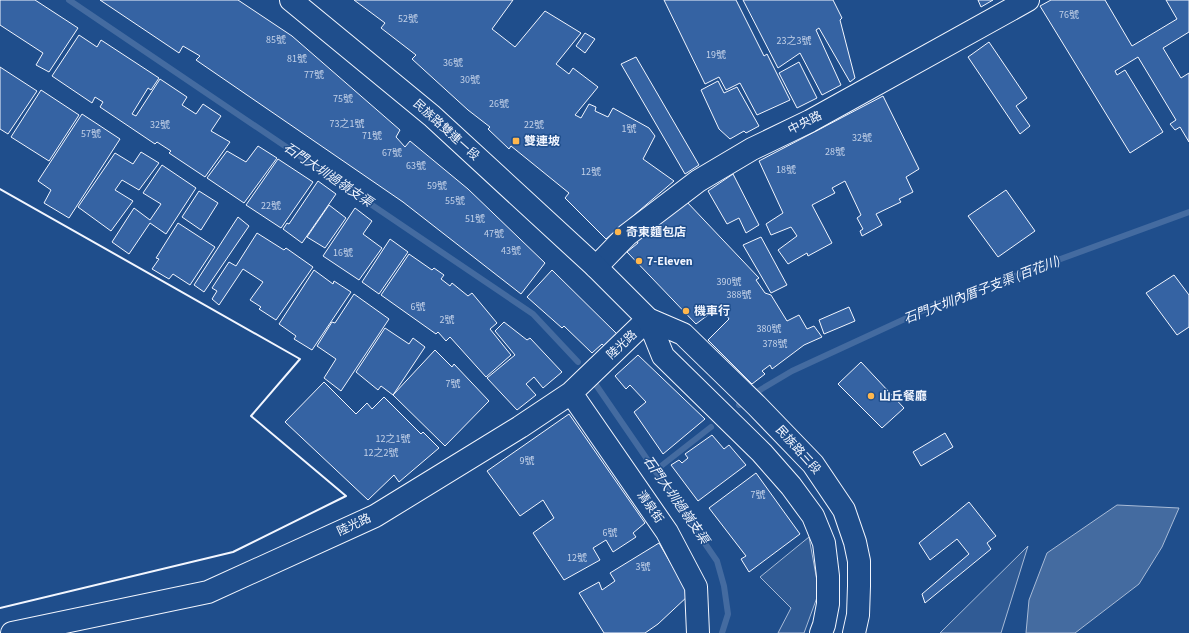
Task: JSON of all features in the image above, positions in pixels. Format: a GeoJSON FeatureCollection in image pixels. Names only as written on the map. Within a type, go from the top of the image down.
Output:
{"type":"FeatureCollection","features":[{"type":"Feature","properties":{"kind":"street","name":"民族路雙連一段"},"geometry":{"type":"LineString","coordinates":[[291,0],[432,116],[596,267]]}},
{"type":"Feature","properties":{"kind":"street","name":"中央路"},"geometry":{"type":"LineString","coordinates":[[596,267],[626,235],[698,181],[752,149],[810,121],[1028,0]]}},
{"type":"Feature","properties":{"kind":"street","name":"民族路三段"},"geometry":{"type":"LineString","coordinates":[[596,267],[648,319],[683,334],[739,388],[813,464],[844,510],[859,561],[858,615],[854,633]]}},
{"type":"Feature","properties":{"kind":"street","name":"民族路三段"},"geometry":{"type":"LineString","coordinates":[[648,319],[663,356],[762,453],[791,486],[813,516],[824,543],[828,576],[828,604],[824,625],[820,633]]}},
{"type":"Feature","properties":{"kind":"street","name":"陸光路"},"geometry":{"type":"LineString","coordinates":[[12,633],[208,592],[375,516],[520,427],[571,392],[648,319]]}},
{"type":"Feature","properties":{"kind":"street","name":"清泉街"},"geometry":{"type":"LineString","coordinates":[[571,392],[667,532],[696,587],[698,633]]}},
{"type":"Feature","properties":{"kind":"shaded area"},"geometry":{"type":"Polygon","coordinates":[[[1117,505],[1179,508],[1162,547],[1139,584],[1075,633],[1026,633],[1029,600],[1047,553],[1117,505]]]}},
{"type":"Feature","properties":{"kind":"shaded area"},"geometry":{"type":"Polygon","coordinates":[[[809,537],[819,592],[804,633],[778,633],[791,608],[760,577],[809,537]]]}},
{"type":"Feature","properties":{"kind":"shaded area"},"geometry":{"type":"Polygon","coordinates":[[[1028,546],[1001,633],[940,633],[1028,546]]]}},
{"type":"Feature","properties":{"kind":"building"},"geometry":{"type":"Polygon","coordinates":[[[0,0],[35,0],[78,28],[49,72],[36,65],[43,53],[0,25],[0,0]]]}},
{"type":"Feature","properties":{"kind":"building"},"geometry":{"type":"Polygon","coordinates":[[[100,0],[238,0],[292,36],[400,130],[396,137],[405,147],[410,141],[468,189],[545,263],[521,294],[403,202],[196,60],[200,56],[183,46],[179,53],[100,0]]]}},
{"type":"Feature","properties":{"kind":"building"},"geometry":{"type":"Polygon","coordinates":[[[354,0],[513,0],[492,29],[515,47],[545,11],[581,33],[556,64],[569,74],[573,68],[598,87],[575,115],[581,118],[589,104],[596,107],[595,111],[608,117],[613,108],[649,128],[655,136],[643,159],[674,181],[606,239],[565,198],[569,193],[511,146],[509,149],[488,129],[490,127],[468,110],[412,59],[416,55],[381,28],[385,23],[354,0]]]}},
{"type":"Feature","properties":{"kind":"building"},"geometry":{"type":"Polygon","coordinates":[[[664,0],[736,0],[764,56],[767,54],[790,100],[757,115],[740,83],[726,90],[719,77],[705,84],[664,0]]]}},
{"type":"Feature","properties":{"kind":"building"},"geometry":{"type":"Polygon","coordinates":[[[743,0],[833,0],[842,18],[840,20],[855,78],[850,82],[819,28],[816,30],[841,85],[822,95],[800,53],[778,68],[743,0]]]}},
{"type":"Feature","properties":{"kind":"building"},"geometry":{"type":"Polygon","coordinates":[[[978,0],[993,0],[981,7],[978,0]]]}},
{"type":"Feature","properties":{"kind":"building"},"geometry":{"type":"Polygon","coordinates":[[[1051,0],[1105,0],[1132,46],[1177,19],[1166,0],[1189,0],[1189,32],[1163,48],[1181,78],[1189,73],[1189,142],[1180,127],[1175,130],[1170,124],[1176,120],[1138,57],[1115,71],[1117,75],[1125,70],[1163,132],[1130,153],[1040,6],[1051,0]]]}},
{"type":"Feature","properties":{"kind":"building"},"geometry":{"type":"Polygon","coordinates":[[[585,33],[595,39],[585,53],[576,46],[585,33]]]}},
{"type":"Feature","properties":{"kind":"building"},"geometry":{"type":"Polygon","coordinates":[[[79,35],[97,47],[101,40],[159,78],[151,90],[148,88],[132,114],[136,116],[160,79],[187,97],[182,105],[196,114],[203,104],[221,116],[211,131],[230,142],[205,177],[169,153],[171,151],[157,142],[155,144],[100,107],[103,102],[95,97],[92,103],[52,76],[79,35]]]}},
{"type":"Feature","properties":{"kind":"building"},"geometry":{"type":"Polygon","coordinates":[[[989,42],[1027,98],[1016,106],[1030,126],[1020,134],[968,57],[989,42]]]}},
{"type":"Feature","properties":{"kind":"building"},"geometry":{"type":"Polygon","coordinates":[[[636,57],[699,165],[685,174],[621,64],[636,57]]]}},
{"type":"Feature","properties":{"kind":"building"},"geometry":{"type":"Polygon","coordinates":[[[799,62],[817,98],[797,108],[779,73],[799,62]]]}},
{"type":"Feature","properties":{"kind":"building"},"geometry":{"type":"Polygon","coordinates":[[[0,67],[37,91],[8,134],[0,129],[0,67]]]}},
{"type":"Feature","properties":{"kind":"building"},"geometry":{"type":"Polygon","coordinates":[[[718,81],[724,93],[737,87],[759,126],[746,133],[744,131],[730,139],[719,129],[701,90],[718,81]]]}},
{"type":"Feature","properties":{"kind":"building"},"geometry":{"type":"Polygon","coordinates":[[[41,90],[79,115],[49,161],[11,137],[41,90]]]}},
{"type":"Feature","properties":{"kind":"building"},"geometry":{"type":"Polygon","coordinates":[[[883,96],[919,169],[906,177],[913,192],[899,199],[901,202],[876,214],[882,225],[862,236],[860,231],[863,229],[857,218],[861,215],[845,181],[832,188],[835,193],[812,205],[832,243],[808,256],[807,253],[788,264],[778,250],[797,236],[791,227],[771,235],[766,224],[783,213],[759,161],[883,96]]]}},
{"type":"Feature","properties":{"kind":"building"},"geometry":{"type":"Polygon","coordinates":[[[82,114],[120,139],[69,218],[44,203],[51,190],[38,181],[82,114]]]}},
{"type":"Feature","properties":{"kind":"building"},"geometry":{"type":"Polygon","coordinates":[[[258,146],[277,158],[244,203],[207,178],[227,151],[246,162],[258,146]]]}},
{"type":"Feature","properties":{"kind":"building"},"geometry":{"type":"Polygon","coordinates":[[[141,152],[159,163],[139,190],[122,180],[115,190],[133,201],[111,231],[78,207],[115,153],[133,164],[141,152]]]}},
{"type":"Feature","properties":{"kind":"building"},"geometry":{"type":"Polygon","coordinates":[[[278,159],[313,182],[281,228],[246,205],[278,159]]]}},
{"type":"Feature","properties":{"kind":"building"},"geometry":{"type":"Polygon","coordinates":[[[162,165],[196,188],[166,234],[150,223],[129,254],[112,242],[134,208],[150,220],[161,204],[143,193],[162,165]]]}},
{"type":"Feature","properties":{"kind":"building"},"geometry":{"type":"Polygon","coordinates":[[[733,174],[759,225],[746,233],[739,218],[727,224],[708,191],[733,174]]]}},
{"type":"Feature","properties":{"kind":"building"},"geometry":{"type":"Polygon","coordinates":[[[318,181],[336,194],[302,243],[283,229],[287,223],[289,224],[318,181]]]}},
{"type":"Feature","properties":{"kind":"building"},"geometry":{"type":"Polygon","coordinates":[[[1006,190],[1035,231],[998,257],[968,216],[1006,190]]]}},
{"type":"Feature","properties":{"kind":"building"},"geometry":{"type":"Polygon","coordinates":[[[199,191],[218,203],[201,230],[182,217],[199,191]]]}},
{"type":"Feature","properties":{"kind":"building"},"geometry":{"type":"Polygon","coordinates":[[[686,201],[759,278],[756,280],[765,293],[771,295],[787,321],[799,315],[807,329],[814,326],[822,337],[804,345],[772,369],[770,365],[762,371],[765,374],[752,384],[708,340],[729,319],[720,306],[696,324],[627,252],[638,243],[636,239],[686,201]]]}},
{"type":"Feature","properties":{"kind":"building"},"geometry":{"type":"Polygon","coordinates":[[[329,205],[346,218],[325,248],[307,237],[329,205]]]}},
{"type":"Feature","properties":{"kind":"building"},"geometry":{"type":"Polygon","coordinates":[[[355,208],[372,221],[363,234],[382,248],[359,280],[323,256],[355,208]]]}},
{"type":"Feature","properties":{"kind":"building"},"geometry":{"type":"Polygon","coordinates":[[[238,217],[249,226],[204,292],[194,285],[238,217]]]}},
{"type":"Feature","properties":{"kind":"building"},"geometry":{"type":"Polygon","coordinates":[[[178,223],[215,247],[190,285],[173,274],[169,279],[152,269],[159,259],[156,258],[178,223]]]}},
{"type":"Feature","properties":{"kind":"building"},"geometry":{"type":"Polygon","coordinates":[[[257,233],[284,250],[286,248],[313,267],[276,320],[259,309],[261,307],[250,300],[263,282],[243,269],[219,305],[212,299],[217,291],[212,288],[229,262],[236,266],[257,233]]]}},
{"type":"Feature","properties":{"kind":"building"},"geometry":{"type":"Polygon","coordinates":[[[761,237],[787,285],[771,293],[743,245],[761,237]]]}},
{"type":"Feature","properties":{"kind":"building"},"geometry":{"type":"Polygon","coordinates":[[[390,239],[408,252],[379,294],[362,282],[390,239]]]}},
{"type":"Feature","properties":{"kind":"building"},"geometry":{"type":"Polygon","coordinates":[[[409,254],[432,270],[434,268],[444,275],[441,279],[450,286],[452,283],[468,296],[472,293],[497,323],[490,329],[511,355],[486,377],[450,337],[446,341],[438,332],[436,334],[381,295],[409,254]]]}},
{"type":"Feature","properties":{"kind":"building"},"geometry":{"type":"Polygon","coordinates":[[[314,270],[333,284],[334,281],[351,292],[312,350],[294,339],[296,336],[279,324],[314,270]]]}},
{"type":"Feature","properties":{"kind":"building"},"geometry":{"type":"Polygon","coordinates":[[[552,270],[618,335],[604,346],[602,344],[592,353],[564,326],[562,328],[527,297],[552,270]]]}},
{"type":"Feature","properties":{"kind":"building"},"geometry":{"type":"Polygon","coordinates":[[[1174,275],[1189,295],[1189,327],[1177,335],[1146,293],[1174,275]]]}},
{"type":"Feature","properties":{"kind":"building"},"geometry":{"type":"Polygon","coordinates":[[[354,294],[389,319],[341,391],[324,378],[336,359],[317,346],[332,322],[335,323],[354,294]]]}},
{"type":"Feature","properties":{"kind":"building"},"geometry":{"type":"Polygon","coordinates":[[[849,307],[855,321],[824,334],[819,320],[849,307]]]}},
{"type":"Feature","properties":{"kind":"building"},"geometry":{"type":"Polygon","coordinates":[[[504,322],[527,340],[530,338],[562,372],[543,388],[534,377],[526,384],[536,395],[517,410],[487,378],[515,355],[495,331],[504,322]]]}},
{"type":"Feature","properties":{"kind":"building"},"geometry":{"type":"Polygon","coordinates":[[[385,328],[409,344],[413,338],[425,347],[393,395],[381,386],[378,390],[356,372],[385,328]]]}},
{"type":"Feature","properties":{"kind":"building"},"geometry":{"type":"Polygon","coordinates":[[[435,350],[452,367],[454,364],[489,401],[445,446],[393,395],[435,350]]]}},
{"type":"Feature","properties":{"kind":"building"},"geometry":{"type":"Polygon","coordinates":[[[638,355],[705,419],[663,454],[634,412],[646,402],[630,385],[626,389],[615,376],[638,355]]]}},
{"type":"Feature","properties":{"kind":"building","name":"山丘餐廳"},"geometry":{"type":"Polygon","coordinates":[[[861,362],[904,408],[882,428],[838,384],[861,362]]]}},
{"type":"Feature","properties":{"kind":"building"},"geometry":{"type":"Polygon","coordinates":[[[324,382],[356,414],[367,403],[372,409],[384,397],[421,434],[423,432],[439,448],[399,482],[394,475],[368,500],[285,422],[324,382]]]}},
{"type":"Feature","properties":{"kind":"building"},"geometry":{"type":"Polygon","coordinates":[[[569,414],[645,523],[633,533],[636,537],[613,552],[606,540],[593,548],[600,560],[564,580],[533,533],[554,518],[543,500],[520,516],[487,471],[569,414]]]}},
{"type":"Feature","properties":{"kind":"building"},"geometry":{"type":"Polygon","coordinates":[[[945,433],[953,447],[921,466],[913,452],[945,433]]]}},
{"type":"Feature","properties":{"kind":"building"},"geometry":{"type":"Polygon","coordinates":[[[712,435],[724,449],[729,445],[746,465],[698,501],[671,465],[679,460],[682,463],[688,458],[685,454],[712,435]]]}},
{"type":"Feature","properties":{"kind":"building"},"geometry":{"type":"Polygon","coordinates":[[[756,473],[800,534],[749,572],[741,559],[746,556],[709,508],[756,473]]]}},
{"type":"Feature","properties":{"kind":"building"},"geometry":{"type":"Polygon","coordinates":[[[969,502],[996,536],[987,543],[991,549],[925,603],[922,594],[969,554],[957,539],[930,560],[919,543],[969,502]]]}},
{"type":"Feature","properties":{"kind":"building"},"geometry":{"type":"Polygon","coordinates":[[[659,543],[689,595],[658,624],[645,633],[604,633],[579,593],[599,582],[602,590],[615,581],[610,573],[659,543]]]}},
{"type":"Feature","properties":{"kind":"waterway","name":"石門大圳過嶺支渠"},"geometry":{"type":"LineString","coordinates":[[69,0],[533,314],[578,362]]}},
{"type":"Feature","properties":{"kind":"waterway","name":"石門大圳內厝子支渠 (百花川)"},"geometry":{"type":"LineString","coordinates":[[739,405],[755,393],[792,371],[935,305],[1189,212]]}},
{"type":"Feature","properties":{"kind":"waterway","name":"石門大圳過嶺支渠"},"geometry":{"type":"LineString","coordinates":[[592,379],[717,561],[724,586],[728,614],[722,633]]}},
{"type":"Feature","properties":{"kind":"waterway","name":"石門大圳內厝子支渠 (百花川)"},"geometry":{"type":"LineString","coordinates":[[656,470],[711,427]]}},
{"type":"Feature","properties":{"kind":"wall"},"geometry":{"type":"LineString","coordinates":[[0,189],[300,359],[251,416],[346,496],[233,552],[0,608]]}},
{"type":"Feature","properties":{"kind":"place","name":"雙連坡"},"geometry":{"type":"Point","coordinates":[516,141]}},
{"type":"Feature","properties":{"kind":"place","name":"奇東麵包店"},"geometry":{"type":"Point","coordinates":[618,232]}},
{"type":"Feature","properties":{"kind":"place","name":"7-Eleven"},"geometry":{"type":"Point","coordinates":[639,261]}},
{"type":"Feature","properties":{"kind":"place","name":"機車行"},"geometry":{"type":"Point","coordinates":[686,311]}},
{"type":"Feature","properties":{"kind":"place","name":"山丘餐廳"},"geometry":{"type":"Point","coordinates":[871,396]}}]}
